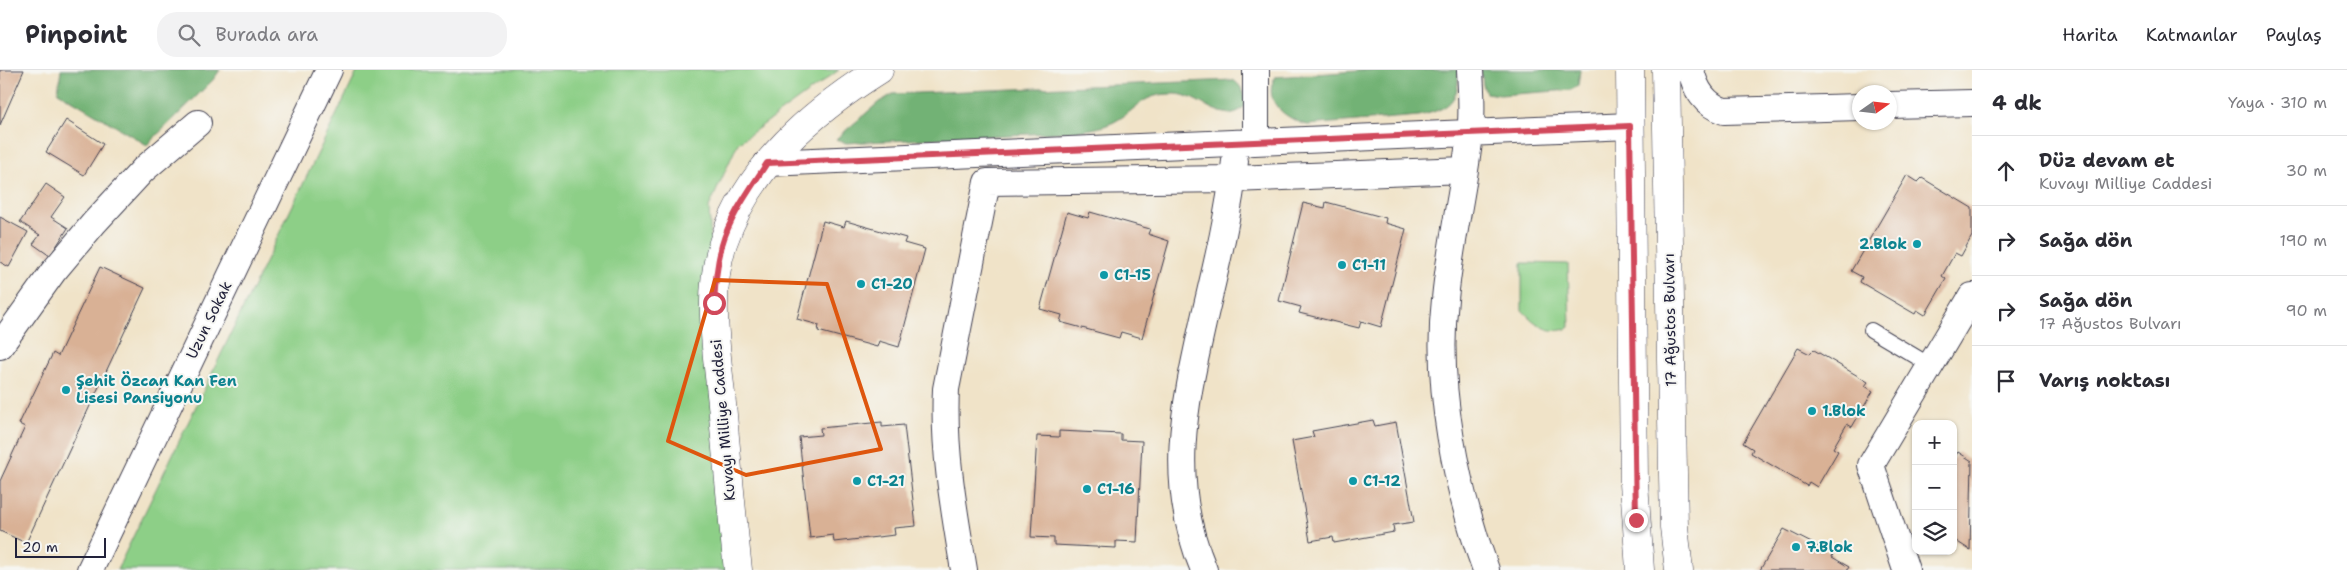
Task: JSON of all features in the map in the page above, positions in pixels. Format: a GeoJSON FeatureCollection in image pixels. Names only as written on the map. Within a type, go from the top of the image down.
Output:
{"type":"FeatureCollection","features":[{"type":"Feature","properties":{"kind":"main road","name":"Kuvayı Milliye Caddesi"},"geometry":{"type":"LineString","coordinates":[[738,570],[715,335],[716,276],[722,244],[733,218],[767,163],[791,136],[846,90],[879,70]]}},
{"type":"Feature","properties":{"kind":"main road"},"geometry":{"type":"LineString","coordinates":[[1630,70],[1634,483],[1640,570]]}},
{"type":"Feature","properties":{"kind":"main road","name":"17 Ağustos Bulvarı"},"geometry":{"type":"LineString","coordinates":[[1666,70],[1674,527],[1679,570]]}},
{"type":"Feature","properties":{"kind":"street","name":"Uzun Sokak"},"geometry":{"type":"LineString","coordinates":[[90,570],[329,70]]}},
{"type":"Feature","properties":{"kind":"street"},"geometry":{"type":"LineString","coordinates":[[1204,570],[1191,528],[1181,470],[1181,448],[1187,395],[1228,213],[1233,179],[1247,142],[1256,70]]}},
{"type":"Feature","properties":{"kind":"street"},"geometry":{"type":"LineString","coordinates":[[1470,70],[1471,133],[1445,299],[1442,334],[1450,425],[1457,471],[1476,543],[1486,570]]}},
{"type":"Feature","properties":{"kind":"street"},"geometry":{"type":"LineString","coordinates":[[1691,70],[1695,86],[1701,96],[1716,108],[1724,111],[1852,106]]}},
{"type":"Feature","properties":{"kind":"street"},"geometry":{"type":"LineString","coordinates":[[1897,106],[1972,103]]}},
{"type":"Feature","properties":{"kind":"street"},"geometry":{"type":"LineString","coordinates":[[0,346],[53,272],[94,223],[143,170],[198,123]]}},
{"type":"Feature","properties":{"kind":"street"},"geometry":{"type":"LineString","coordinates":[[767,163],[1630,126]]}},
{"type":"Feature","properties":{"kind":"street"},"geometry":{"type":"LineString","coordinates":[[964,570],[947,461],[944,418],[946,389],[987,182],[1233,179],[1465,170]]}},
{"type":"Feature","properties":{"kind":"street"},"geometry":{"type":"LineString","coordinates":[[1906,570],[1871,466],[1972,296]]}},
{"type":"Feature","properties":{"kind":"lane"},"geometry":{"type":"LineString","coordinates":[[1871,330],[1930,365]]}},
{"type":"Feature","properties":{"kind":"highlighted area"},"geometry":{"type":"Polygon","coordinates":[[[715,280],[827,284],[881,449],[746,475],[668,441],[715,280]]]}},
{"type":"Feature","properties":{"kind":"green space"},"geometry":{"type":"Polygon","coordinates":[[[61,70],[220,70],[213,80],[147,145],[58,92],[61,70]]]}},
{"type":"Feature","properties":{"kind":"green space"},"geometry":{"type":"Polygon","coordinates":[[[358,70],[839,70],[738,143],[709,207],[728,570],[117,570],[358,70]]]}},
{"type":"Feature","properties":{"kind":"green space"},"geometry":{"type":"Polygon","coordinates":[[[1371,70],[1458,70],[1457,90],[1454,97],[1445,107],[1419,116],[1307,125],[1291,118],[1278,108],[1271,94],[1275,77],[1371,70]]]}},
{"type":"Feature","properties":{"kind":"green space"},"geometry":{"type":"Polygon","coordinates":[[[1481,70],[1580,70],[1578,86],[1571,90],[1500,95],[1486,93],[1481,70]]]}},
{"type":"Feature","properties":{"kind":"green space"},"geometry":{"type":"Polygon","coordinates":[[[1233,80],[1241,88],[1245,106],[1237,112],[1220,112],[1184,95],[1164,94],[1147,99],[1114,122],[1087,130],[846,143],[836,139],[879,102],[893,94],[1233,80]]]}},
{"type":"Feature","properties":{"kind":"green space"},"geometry":{"type":"Polygon","coordinates":[[[1522,263],[1568,264],[1570,327],[1556,331],[1544,328],[1522,310],[1522,263]]]}},
{"type":"Feature","properties":{"kind":"building"},"geometry":{"type":"Polygon","coordinates":[[[0,70],[24,70],[0,125],[0,70]]]}},
{"type":"Feature","properties":{"kind":"building"},"geometry":{"type":"Polygon","coordinates":[[[66,120],[103,144],[84,175],[46,152],[66,120]]]}},
{"type":"Feature","properties":{"kind":"building","name":"2.Blok"},"geometry":{"type":"Polygon","coordinates":[[[1907,175],[1918,182],[1922,178],[1972,208],[1972,236],[1961,256],[1955,253],[1942,276],[1946,279],[1925,315],[1917,310],[1915,314],[1860,282],[1862,277],[1851,271],[1907,175]]]}},
{"type":"Feature","properties":{"kind":"building"},"geometry":{"type":"Polygon","coordinates":[[[46,184],[65,197],[51,217],[68,228],[50,256],[33,244],[40,235],[20,222],[46,184]]]}},
{"type":"Feature","properties":{"kind":"building","name":"C1-11"},"geometry":{"type":"Polygon","coordinates":[[[1326,202],[1386,218],[1385,223],[1406,229],[1381,327],[1361,321],[1359,328],[1299,313],[1301,307],[1279,301],[1303,203],[1325,208],[1326,202]]]}},
{"type":"Feature","properties":{"kind":"building","name":"C1-15"},"geometry":{"type":"Polygon","coordinates":[[[1067,212],[1088,218],[1090,212],[1150,229],[1148,234],[1169,241],[1142,338],[1121,332],[1119,338],[1060,322],[1062,315],[1040,309],[1067,212]]]}},
{"type":"Feature","properties":{"kind":"building"},"geometry":{"type":"Polygon","coordinates":[[[0,217],[28,232],[9,267],[0,262],[0,217]]]}},
{"type":"Feature","properties":{"kind":"building","name":"C1-20"},"geometry":{"type":"Polygon","coordinates":[[[823,221],[844,227],[846,221],[906,238],[904,243],[925,249],[899,347],[879,341],[877,347],[818,331],[819,325],[797,319],[823,221]]]}},
{"type":"Feature","properties":{"kind":"building","name":"Şehit Özcan Kan Fen Lisesi Pansiyonu"},"geometry":{"type":"Polygon","coordinates":[[[100,267],[145,288],[26,543],[0,531],[0,481],[25,427],[19,424],[53,353],[58,356],[100,267]]]}},
{"type":"Feature","properties":{"kind":"building","name":"1.Blok"},"geometry":{"type":"Polygon","coordinates":[[[1798,348],[1810,354],[1814,350],[1868,382],[1865,386],[1873,391],[1852,427],[1847,424],[1833,448],[1838,451],[1817,487],[1809,482],[1807,486],[1751,453],[1753,449],[1743,443],[1798,348]]]}},
{"type":"Feature","properties":{"kind":"building","name":"C1-12"},"geometry":{"type":"Polygon","coordinates":[[[1373,420],[1375,426],[1396,422],[1414,522],[1393,525],[1394,532],[1334,543],[1333,537],[1310,541],[1292,441],[1314,437],[1312,431],[1373,420]]]}},
{"type":"Feature","properties":{"kind":"building","name":"C1-21"},"geometry":{"type":"Polygon","coordinates":[[[882,422],[882,427],[904,425],[916,526],[894,528],[895,535],[834,542],[833,535],[810,538],[799,437],[821,435],[820,428],[882,422]]]}},
{"type":"Feature","properties":{"kind":"building","name":"C1-16"},"geometry":{"type":"Polygon","coordinates":[[[1059,431],[1121,434],[1121,440],[1142,441],[1137,542],[1116,541],[1116,548],[1054,545],[1054,538],[1031,537],[1037,436],[1059,437],[1059,431]]]}},
{"type":"Feature","properties":{"kind":"building"},"geometry":{"type":"Polygon","coordinates":[[[1958,452],[1972,461],[1970,550],[1957,542],[1958,452]]]}},
{"type":"Feature","properties":{"kind":"building","name":"7.Blok"},"geometry":{"type":"Polygon","coordinates":[[[1784,529],[1833,554],[1832,557],[1849,567],[1847,570],[1760,570],[1784,529]]]}},
{"type":"Feature","properties":{"kind":"place","name":"2.Blok"},"geometry":{"type":"Point","coordinates":[1917,244]}},
{"type":"Feature","properties":{"kind":"place","name":"C1-11"},"geometry":{"type":"Point","coordinates":[1342,265]}},
{"type":"Feature","properties":{"kind":"place","name":"C1-15"},"geometry":{"type":"Point","coordinates":[1104,275]}},
{"type":"Feature","properties":{"kind":"place","name":"C1-20"},"geometry":{"type":"Point","coordinates":[861,284]}},
{"type":"Feature","properties":{"kind":"place","name":"Şehit Özcan Kan Fen Lisesi Pansiyonu"},"geometry":{"type":"Point","coordinates":[66,390]}},
{"type":"Feature","properties":{"kind":"place","name":"1.Blok"},"geometry":{"type":"Point","coordinates":[1812,411]}},
{"type":"Feature","properties":{"kind":"place","name":"C1-21"},"geometry":{"type":"Point","coordinates":[857,481]}},
{"type":"Feature","properties":{"kind":"place","name":"C1-12"},"geometry":{"type":"Point","coordinates":[1353,481]}},
{"type":"Feature","properties":{"kind":"place","name":"C1-16"},"geometry":{"type":"Point","coordinates":[1087,489]}},
{"type":"Feature","properties":{"kind":"place","name":"7.Blok"},"geometry":{"type":"Point","coordinates":[1796,547]}},
{"type":"Feature","properties":{"kind":"route"},"geometry":{"type":"LineString","coordinates":[[714,303],[716,276],[722,244],[733,218],[767,163],[1630,126],[1636,520]]}}]}
